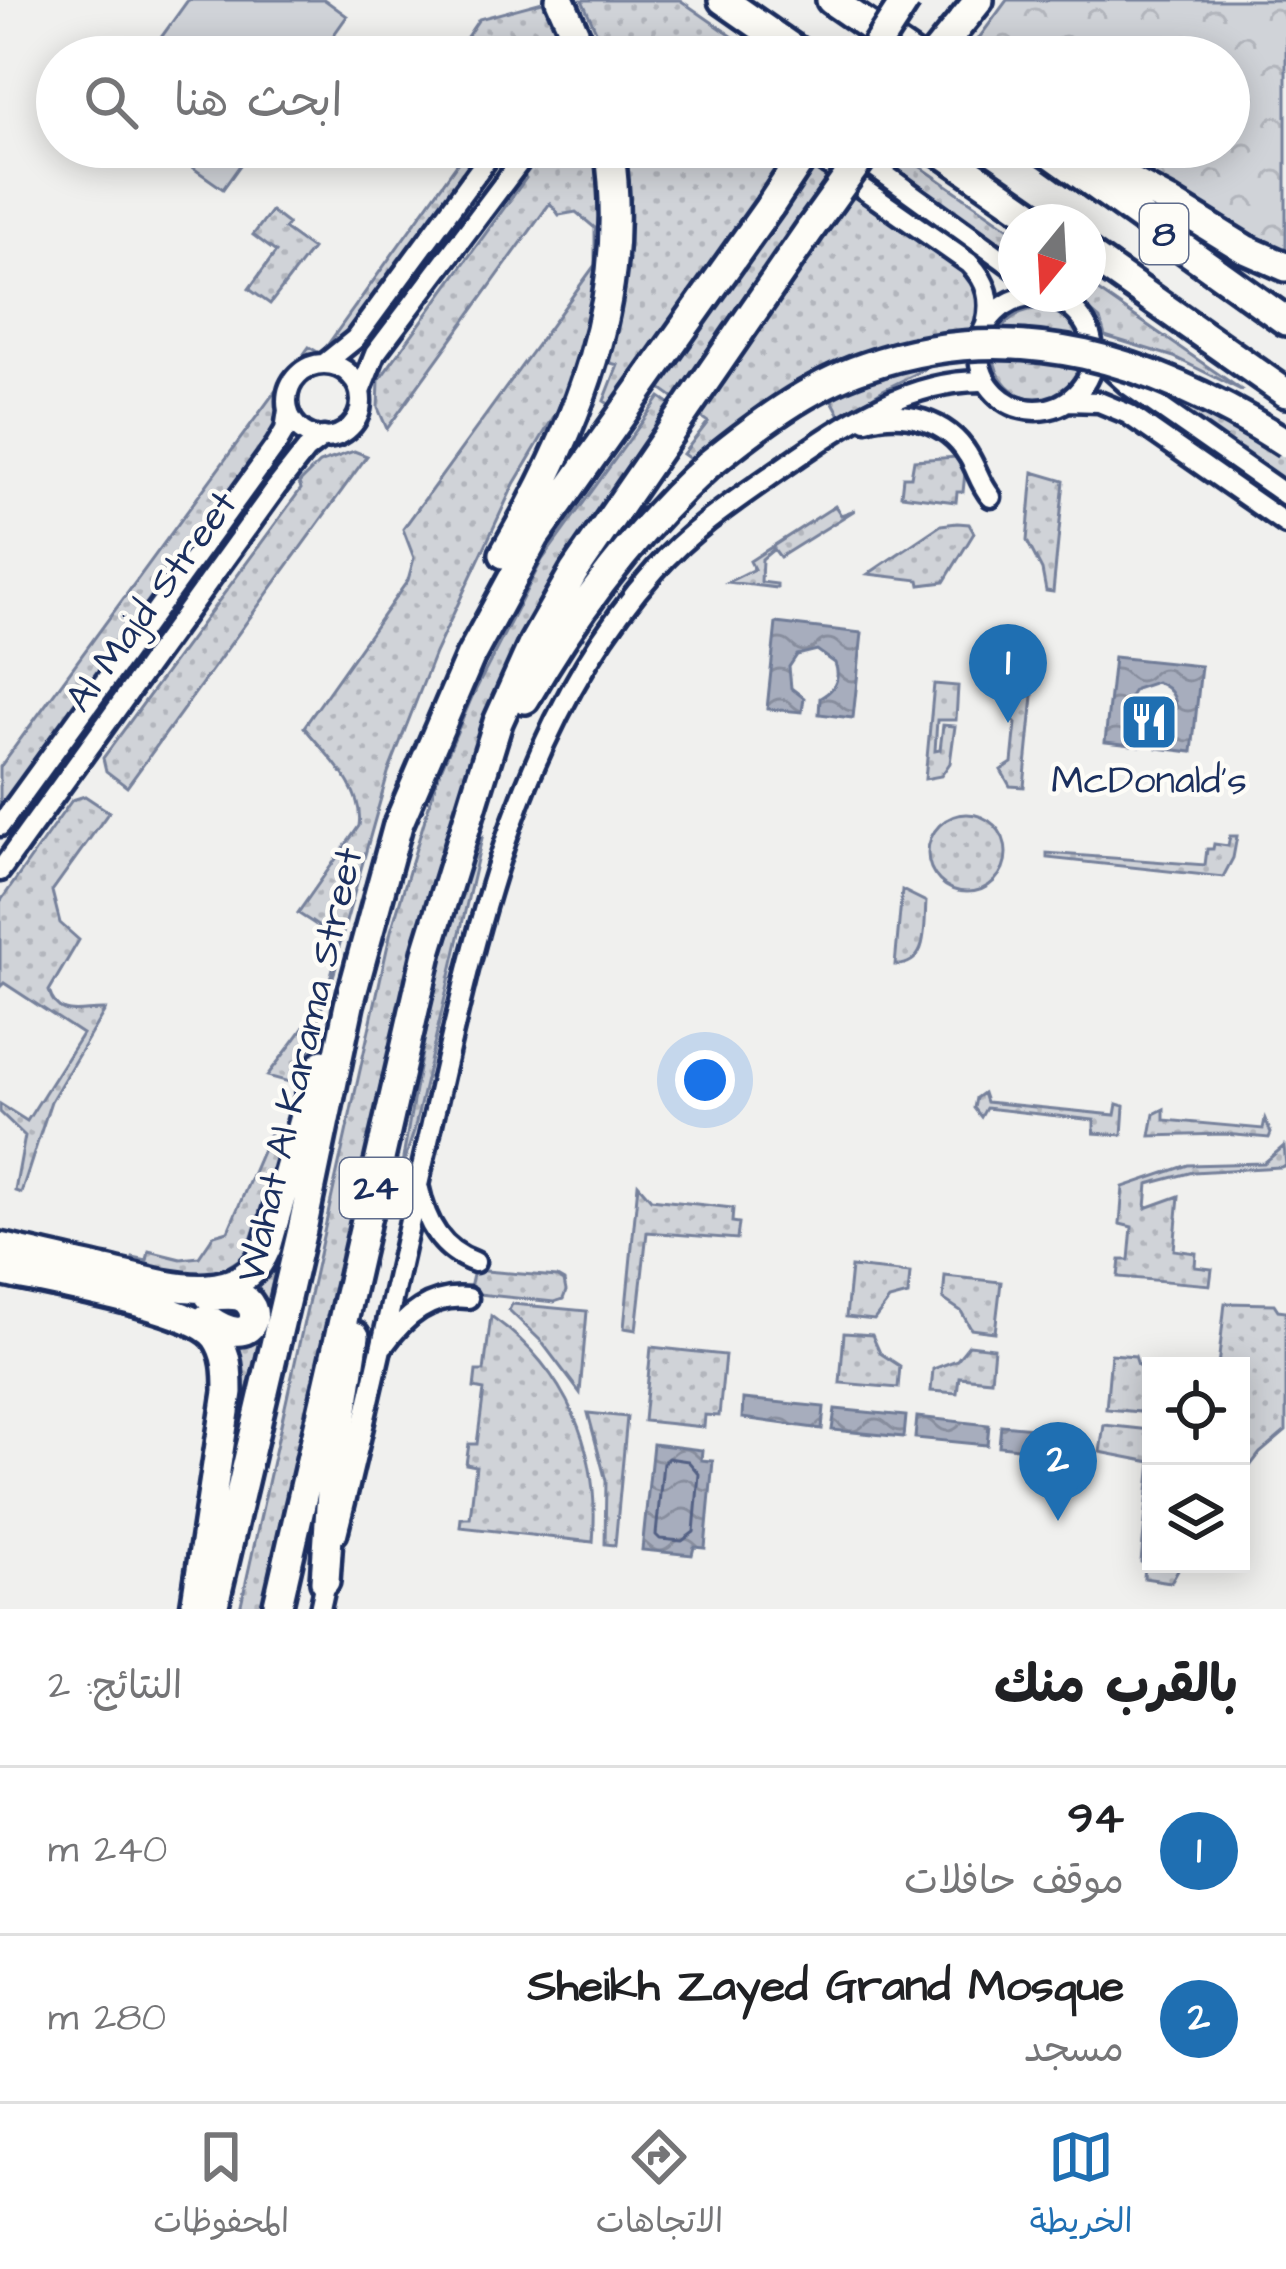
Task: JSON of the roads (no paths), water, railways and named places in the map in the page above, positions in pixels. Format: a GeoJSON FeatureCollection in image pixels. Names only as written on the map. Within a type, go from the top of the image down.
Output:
{"type":"FeatureCollection","features":[{"type":"Feature","properties":{"kind":"highway"},"geometry":{"type":"LineString","coordinates":[[723,0],[775,36]]}},
{"type":"Feature","properties":{"kind":"highway"},"geometry":{"type":"LineString","coordinates":[[831,0],[883,36]]}},
{"type":"Feature","properties":{"kind":"highway"},"geometry":{"type":"LineString","coordinates":[[883,36],[906,0]]}},
{"type":"Feature","properties":{"kind":"highway"},"geometry":{"type":"LineString","coordinates":[[950,36],[979,0]]}},
{"type":"Feature","properties":{"kind":"highway"},"geometry":{"type":"LineString","coordinates":[[561,2],[576,36]]}},
{"type":"Feature","properties":{"kind":"highway"},"geometry":{"type":"LineString","coordinates":[[398,825],[416,759],[466,629],[579,406],[601,340],[613,272],[611,168]]}},
{"type":"Feature","properties":{"kind":"highway","name":"Wahat Al Karama Street"},"geometry":{"type":"LineString","coordinates":[[213,1609],[302,1231],[349,1005],[398,825],[470,657],[535,537],[793,168]]}},
{"type":"Feature","properties":{"kind":"highway","name":"24"},"geometry":{"type":"LineString","coordinates":[[277,1609],[445,881],[506,702],[574,572],[853,168]]}},
{"type":"Feature","properties":{"kind":"highway"},"geometry":{"type":"LineString","coordinates":[[964,168],[1016,204]]}},
{"type":"Feature","properties":{"kind":"highway","name":"8"},"geometry":{"type":"LineString","coordinates":[[1071,168],[1286,321]]}},
{"type":"Feature","properties":{"kind":"highway"},"geometry":{"type":"LineString","coordinates":[[1105,168],[1245,249],[1286,267]]}},
{"type":"Feature","properties":{"kind":"highway","name":"8"},"geometry":{"type":"LineString","coordinates":[[1106,267],[1286,393]]}},
{"type":"Feature","properties":{"kind":"highway"},"geometry":{"type":"LineString","coordinates":[[484,770],[587,602],[640,533],[709,464],[756,427],[861,368],[930,350],[1040,346],[1117,362],[1206,395],[1286,443]]}},
{"type":"Feature","properties":{"kind":"highway"},"geometry":{"type":"LineString","coordinates":[[183,1289],[233,1283],[262,1261],[307,1106],[349,1005]]}},
{"type":"Feature","properties":{"kind":"highway"},"geometry":{"type":"LineString","coordinates":[[322,1595],[331,1493],[372,1204]]}},
{"type":"Feature","properties":{"kind":"highway"},"geometry":{"type":"LineString","coordinates":[[0,1247],[203,1295],[242,1297],[251,1305],[250,1325],[234,1334],[191,1311],[163,1310]]}},
{"type":"Feature","properties":{"kind":"highway"},"geometry":{"type":"LineString","coordinates":[[0,1271],[163,1310],[208,1330],[227,1361],[228,1392],[195,1609]]}},
{"type":"Feature","properties":{"kind":"street"},"geometry":{"type":"LineString","coordinates":[[481,168],[355,339],[294,380],[288,394],[289,410],[301,429],[323,437],[342,433],[355,421],[375,354],[515,168]]}},
{"type":"Feature","properties":{"kind":"street"},"geometry":{"type":"LineString","coordinates":[[836,168],[970,263],[982,278],[989,295],[979,353],[986,381],[997,395],[1024,409],[1043,410],[1067,401],[1099,403],[1128,414],[1286,524]]}},
{"type":"Feature","properties":{"kind":"street"},"geometry":{"type":"LineString","coordinates":[[876,168],[998,256]]}},
{"type":"Feature","properties":{"kind":"street"},"geometry":{"type":"LineString","coordinates":[[985,326],[998,312]]}},
{"type":"Feature","properties":{"kind":"street"},"geometry":{"type":"LineString","coordinates":[[1074,312],[1085,325],[1093,351],[1127,384],[1286,495]]}},
{"type":"Feature","properties":{"kind":"street"},"geometry":{"type":"LineString","coordinates":[[1067,401],[1087,379],[1093,351]]}},
{"type":"Feature","properties":{"kind":"street"},"geometry":{"type":"LineString","coordinates":[[324,364],[351,375],[360,392]]}},
{"type":"Feature","properties":{"kind":"street"},"geometry":{"type":"LineString","coordinates":[[322,1595],[485,899],[525,790],[564,710],[601,644],[655,570],[718,512],[824,439],[891,401],[934,384],[986,381]]}},
{"type":"Feature","properties":{"kind":"street","name":"Al Majd Street"},"geometry":{"type":"LineString","coordinates":[[0,826],[277,445],[289,410]]}},
{"type":"Feature","properties":{"kind":"street"},"geometry":{"type":"LineString","coordinates":[[824,439],[874,417],[922,419],[961,445],[992,496]]}},
{"type":"Feature","properties":{"kind":"street","name":"Al Majd Street"},"geometry":{"type":"LineString","coordinates":[[0,871],[276,488],[306,450],[323,437]]}},
{"type":"Feature","properties":{"kind":"street"},"geometry":{"type":"LineString","coordinates":[[418,1184],[436,1234],[457,1254],[475,1262]]}},
{"type":"Feature","properties":{"kind":"street"},"geometry":{"type":"LineString","coordinates":[[381,1349],[418,1310],[436,1300],[468,1298]]}},
{"type":"Feature","properties":{"kind":"water"},"geometry":{"type":"Polygon","coordinates":[[[776,623],[862,633],[853,718],[819,714],[820,698],[833,688],[837,674],[835,663],[817,650],[797,655],[789,667],[791,688],[804,698],[802,712],[767,709],[776,623]]]}},
{"type":"Feature","properties":{"kind":"water"},"geometry":{"type":"Polygon","coordinates":[[[1114,657],[1201,666],[1192,752],[1157,748],[1159,732],[1173,720],[1176,708],[1171,692],[1156,682],[1135,689],[1127,701],[1130,721],[1142,731],[1141,746],[1105,742],[1114,657]]]}},
{"type":"Feature","properties":{"kind":"water"},"geometry":{"type":"Polygon","coordinates":[[[743,1399],[824,1407],[822,1429],[742,1418],[743,1399]]]}},
{"type":"Feature","properties":{"kind":"water"},"geometry":{"type":"Polygon","coordinates":[[[835,1409],[906,1416],[904,1437],[832,1430],[835,1409]]]}},
{"type":"Feature","properties":{"kind":"water"},"geometry":{"type":"Polygon","coordinates":[[[917,1417],[989,1425],[987,1445],[915,1438],[917,1417]]]}},
{"type":"Feature","properties":{"kind":"water"},"geometry":{"type":"Polygon","coordinates":[[[1001,1425],[1069,1431],[1067,1453],[999,1446],[1001,1425]]]}},
{"type":"Feature","properties":{"kind":"water"},"geometry":{"type":"Polygon","coordinates":[[[653,1444],[702,1450],[701,1460],[713,1461],[705,1548],[694,1547],[692,1555],[642,1550],[653,1444]]]}},
{"type":"Feature","properties":{"kind":"place","name":"McDonald's"},"geometry":{"type":"Point","coordinates":[1149,722]}},
{"type":"Feature","properties":{"kind":"place","name":"94"},"geometry":{"type":"Point","coordinates":[1008,723]}},
{"type":"Feature","properties":{"kind":"place","name":"Sheikh Zayed Grand Mosque"},"geometry":{"type":"Point","coordinates":[1058,1521]}}]}
